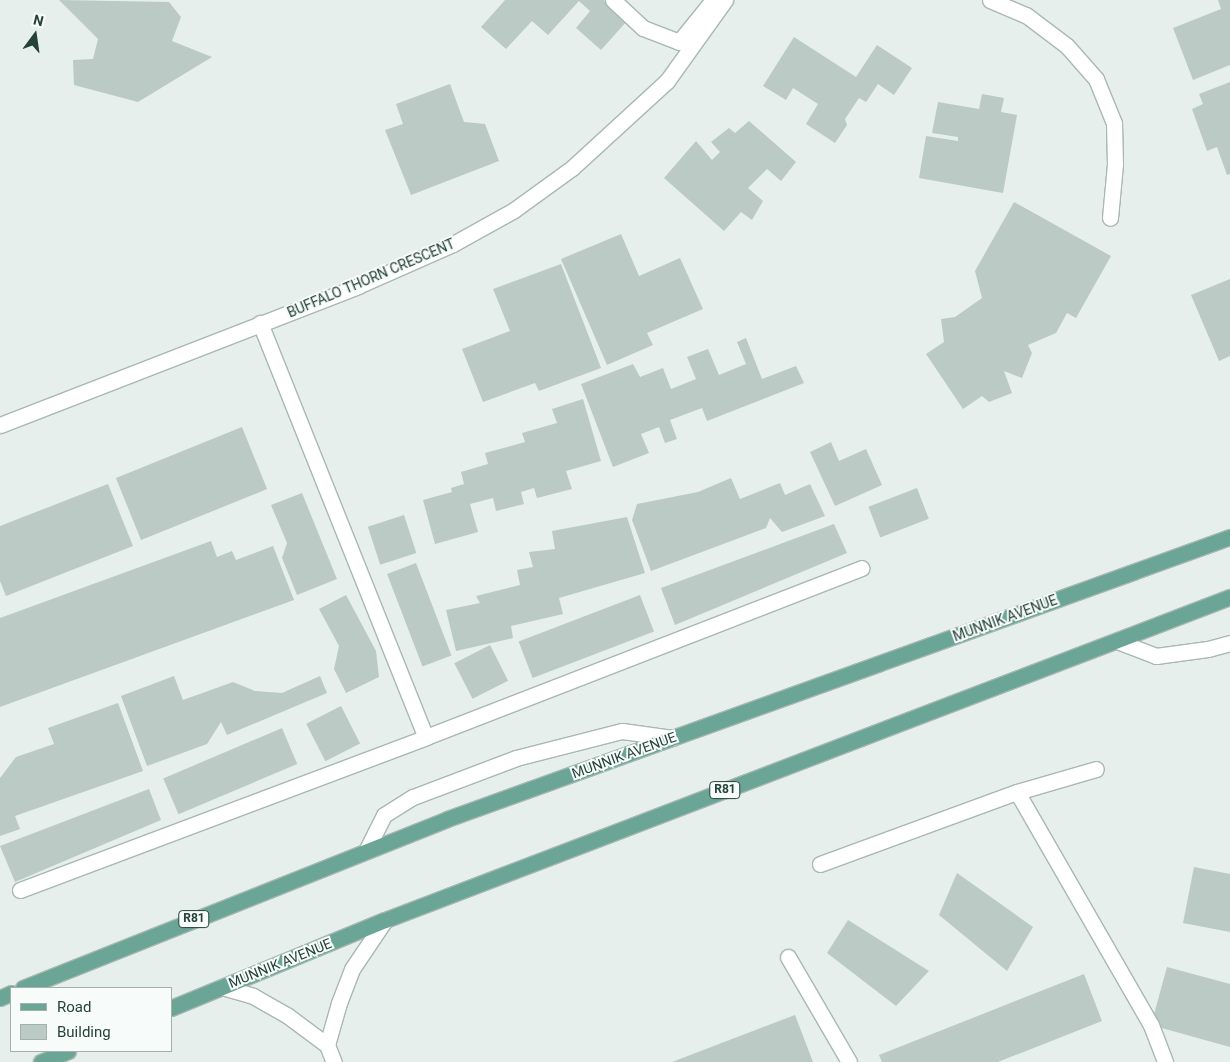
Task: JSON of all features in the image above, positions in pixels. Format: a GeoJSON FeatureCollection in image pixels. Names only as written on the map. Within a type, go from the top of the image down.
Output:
{"type":"FeatureCollection","features":[{"type":"Feature","properties":{"kind":"main road","name":"MUNNIK AVENUE"},"geometry":{"type":"LineString","coordinates":[[26,987],[366,851],[1230,537]]}},
{"type":"Feature","properties":{"kind":"main road","name":"MUNNIK AVENUE"},"geometry":{"type":"LineString","coordinates":[[172,1008],[385,920],[1230,597]]}},
{"type":"Feature","properties":{"kind":"main road"},"geometry":{"type":"LineString","coordinates":[[40,1062],[65,1052]]}},
{"type":"Feature","properties":{"kind":"street"},"geometry":{"type":"LineString","coordinates":[[613,0],[643,28],[679,42],[713,0]]}},
{"type":"Feature","properties":{"kind":"street","name":"BUFFALO THORN CRESCENT"},"geometry":{"type":"LineString","coordinates":[[0,424],[405,266],[453,244],[514,210],[572,168],[666,81],[725,0]]}},
{"type":"Feature","properties":{"kind":"street"},"geometry":{"type":"LineString","coordinates":[[990,0],[1026,15],[1067,46],[1096,79],[1114,123],[1115,164],[1110,218]]}},
{"type":"Feature","properties":{"kind":"street"},"geometry":{"type":"LineString","coordinates":[[260,323],[426,737]]}},
{"type":"Feature","properties":{"kind":"street"},"geometry":{"type":"LineString","coordinates":[[20,890],[426,737],[861,568]]}},
{"type":"Feature","properties":{"kind":"street"},"geometry":{"type":"LineString","coordinates":[[1117,641],[1156,656],[1208,649],[1230,643]]}},
{"type":"Feature","properties":{"kind":"street"},"geometry":{"type":"LineString","coordinates":[[366,851],[384,815],[412,797],[516,758],[622,731],[673,738]]}},
{"type":"Feature","properties":{"kind":"street"},"geometry":{"type":"LineString","coordinates":[[820,864],[1017,792],[1096,768]]}},
{"type":"Feature","properties":{"kind":"street"},"geometry":{"type":"LineString","coordinates":[[1017,792],[1151,1025],[1165,1062]]}},
{"type":"Feature","properties":{"kind":"street"},"geometry":{"type":"LineString","coordinates":[[327,1045],[339,1003],[352,969],[385,920]]}},
{"type":"Feature","properties":{"kind":"street"},"geometry":{"type":"LineString","coordinates":[[788,957],[849,1062]]}},
{"type":"Feature","properties":{"kind":"street"},"geometry":{"type":"LineString","coordinates":[[222,988],[253,996],[281,1012],[327,1045],[334,1062]]}},
{"type":"Feature","properties":{"kind":"building"},"geometry":{"type":"Polygon","coordinates":[[[59,0],[169,2],[181,17],[172,41],[212,57],[138,102],[74,85],[73,60],[93,59],[98,39],[59,0]]]}},
{"type":"Feature","properties":{"kind":"building"},"geometry":{"type":"Polygon","coordinates":[[[505,0],[604,0],[627,21],[601,50],[576,28],[590,11],[579,1],[548,35],[532,21],[506,49],[481,27],[505,0]]]}},
{"type":"Feature","properties":{"kind":"building"},"geometry":{"type":"Polygon","coordinates":[[[1218,0],[1230,0],[1230,65],[1193,80],[1173,28],[1221,9],[1218,0]]]}},
{"type":"Feature","properties":{"kind":"building"},"geometry":{"type":"Polygon","coordinates":[[[794,37],[856,77],[877,45],[912,68],[894,95],[878,84],[866,102],[859,98],[845,119],[847,125],[835,143],[806,124],[818,104],[793,88],[786,100],[763,86],[794,37]]]}},
{"type":"Feature","properties":{"kind":"building"},"geometry":{"type":"Polygon","coordinates":[[[1230,82],[1230,174],[1227,175],[1217,147],[1207,151],[1192,109],[1203,104],[1199,94],[1230,82]]]}},
{"type":"Feature","properties":{"kind":"building"},"geometry":{"type":"Polygon","coordinates":[[[450,84],[464,122],[485,124],[499,161],[411,195],[385,130],[403,124],[396,104],[450,84]]]}},
{"type":"Feature","properties":{"kind":"building"},"geometry":{"type":"Polygon","coordinates":[[[982,94],[1004,98],[1001,112],[1017,115],[1003,193],[919,178],[926,136],[958,141],[958,137],[932,133],[938,102],[979,109],[982,94]]]}},
{"type":"Feature","properties":{"kind":"building"},"geometry":{"type":"Polygon","coordinates":[[[749,121],[796,162],[781,181],[767,169],[748,188],[763,201],[752,220],[741,212],[724,231],[664,178],[696,141],[712,160],[720,152],[711,142],[729,128],[735,133],[749,121]]]}},
{"type":"Feature","properties":{"kind":"building"},"geometry":{"type":"Polygon","coordinates":[[[1014,202],[1111,256],[1076,318],[1067,313],[1056,333],[1028,345],[1032,353],[1022,378],[1004,371],[1012,393],[989,402],[982,396],[963,409],[926,354],[944,342],[941,319],[955,317],[982,298],[975,271],[1014,202]]]}},
{"type":"Feature","properties":{"kind":"building"},"geometry":{"type":"Polygon","coordinates":[[[621,234],[639,276],[680,258],[703,309],[647,333],[653,345],[607,365],[561,259],[621,234]]]}},
{"type":"Feature","properties":{"kind":"building"},"geometry":{"type":"Polygon","coordinates":[[[561,264],[601,368],[539,391],[535,383],[483,402],[462,349],[510,331],[493,289],[561,264]]]}},
{"type":"Feature","properties":{"kind":"building"},"geometry":{"type":"Polygon","coordinates":[[[1230,279],[1230,356],[1219,361],[1191,295],[1230,279]]]}},
{"type":"Feature","properties":{"kind":"building"},"geometry":{"type":"Polygon","coordinates":[[[746,338],[762,379],[796,366],[804,383],[707,421],[702,408],[670,420],[677,439],[665,443],[659,427],[641,434],[649,453],[613,467],[581,384],[633,364],[640,377],[663,368],[671,389],[696,379],[687,357],[708,349],[719,375],[746,364],[737,342],[746,338]]]}},
{"type":"Feature","properties":{"kind":"building"},"geometry":{"type":"Polygon","coordinates":[[[583,399],[601,461],[566,471],[572,489],[537,498],[534,488],[521,492],[524,504],[496,511],[493,498],[470,504],[478,532],[435,544],[423,500],[452,492],[451,488],[464,484],[461,472],[488,464],[485,453],[525,442],[522,433],[557,423],[552,409],[583,399]]]}},
{"type":"Feature","properties":{"kind":"building"},"geometry":{"type":"Polygon","coordinates":[[[242,427],[267,489],[141,540],[116,478],[242,427]]]}},
{"type":"Feature","properties":{"kind":"building"},"geometry":{"type":"Polygon","coordinates":[[[831,442],[839,461],[866,449],[882,485],[835,506],[810,452],[831,442]]]}},
{"type":"Feature","properties":{"kind":"building"},"geometry":{"type":"Polygon","coordinates":[[[731,478],[740,499],[780,483],[785,495],[810,484],[825,516],[782,532],[770,518],[766,528],[651,571],[632,520],[637,504],[698,492],[731,478]]]}},
{"type":"Feature","properties":{"kind":"building"},"geometry":{"type":"Polygon","coordinates":[[[108,484],[133,546],[6,596],[0,581],[0,526],[108,484]]]}},
{"type":"Feature","properties":{"kind":"building"},"geometry":{"type":"Polygon","coordinates":[[[917,488],[929,519],[880,537],[868,507],[917,488]]]}},
{"type":"Feature","properties":{"kind":"building"},"geometry":{"type":"Polygon","coordinates":[[[302,493],[337,579],[297,595],[282,558],[287,543],[271,505],[302,493]]]}},
{"type":"Feature","properties":{"kind":"building"},"geometry":{"type":"Polygon","coordinates":[[[404,515],[416,553],[380,565],[368,527],[404,515]]]}},
{"type":"Feature","properties":{"kind":"building"},"geometry":{"type":"Polygon","coordinates":[[[627,517],[645,573],[559,598],[563,614],[511,626],[513,638],[456,651],[446,610],[480,603],[476,596],[520,585],[517,570],[533,567],[529,552],[555,549],[552,531],[627,517]]]}},
{"type":"Feature","properties":{"kind":"building"},"geometry":{"type":"Polygon","coordinates":[[[834,524],[847,553],[675,625],[661,588],[834,524]]]}},
{"type":"Feature","properties":{"kind":"building"},"geometry":{"type":"Polygon","coordinates":[[[211,541],[217,557],[232,551],[236,560],[273,546],[294,600],[0,707],[0,618],[211,541]]]}},
{"type":"Feature","properties":{"kind":"building"},"geometry":{"type":"Polygon","coordinates":[[[416,563],[451,655],[423,667],[387,574],[416,563]]]}},
{"type":"Feature","properties":{"kind":"building"},"geometry":{"type":"Polygon","coordinates":[[[346,595],[376,651],[379,677],[346,693],[334,669],[339,646],[319,609],[346,595]]]}},
{"type":"Feature","properties":{"kind":"building"},"geometry":{"type":"Polygon","coordinates":[[[640,595],[654,631],[533,678],[519,642],[640,595]]]}},
{"type":"Feature","properties":{"kind":"building"},"geometry":{"type":"Polygon","coordinates":[[[490,645],[508,681],[473,699],[454,663],[490,645]]]}},
{"type":"Feature","properties":{"kind":"building"},"geometry":{"type":"Polygon","coordinates":[[[174,676],[183,700],[233,682],[255,691],[282,693],[320,676],[327,693],[227,735],[221,722],[207,744],[147,766],[121,696],[174,676]]]}},
{"type":"Feature","properties":{"kind":"building"},"geometry":{"type":"Polygon","coordinates":[[[118,703],[143,771],[15,816],[20,829],[0,836],[0,778],[16,757],[54,744],[48,728],[118,703]]]}},
{"type":"Feature","properties":{"kind":"building"},"geometry":{"type":"Polygon","coordinates":[[[341,706],[360,743],[325,761],[306,724],[341,706]]]}},
{"type":"Feature","properties":{"kind":"building"},"geometry":{"type":"Polygon","coordinates":[[[282,728],[297,764],[178,814],[163,778],[282,728]]]}},
{"type":"Feature","properties":{"kind":"building"},"geometry":{"type":"Polygon","coordinates":[[[149,789],[161,820],[15,882],[0,846],[149,789]]]}},
{"type":"Feature","properties":{"kind":"building"},"geometry":{"type":"Polygon","coordinates":[[[1194,867],[1230,874],[1230,932],[1183,923],[1194,867]]]}},
{"type":"Feature","properties":{"kind":"building"},"geometry":{"type":"Polygon","coordinates":[[[957,873],[1033,927],[1007,971],[939,915],[957,873]]]}},
{"type":"Feature","properties":{"kind":"building"},"geometry":{"type":"Polygon","coordinates":[[[848,920],[929,971],[896,1006],[827,953],[848,920]]]}},
{"type":"Feature","properties":{"kind":"building"},"geometry":{"type":"Polygon","coordinates":[[[1167,967],[1230,984],[1230,1047],[1151,1025],[1167,967]]]}},
{"type":"Feature","properties":{"kind":"building"},"geometry":{"type":"Polygon","coordinates":[[[1084,974],[1102,1021],[998,1062],[882,1062],[879,1055],[1084,974]]]}},
{"type":"Feature","properties":{"kind":"building"},"geometry":{"type":"Polygon","coordinates":[[[795,1015],[813,1062],[672,1062],[795,1015]]]}}]}
